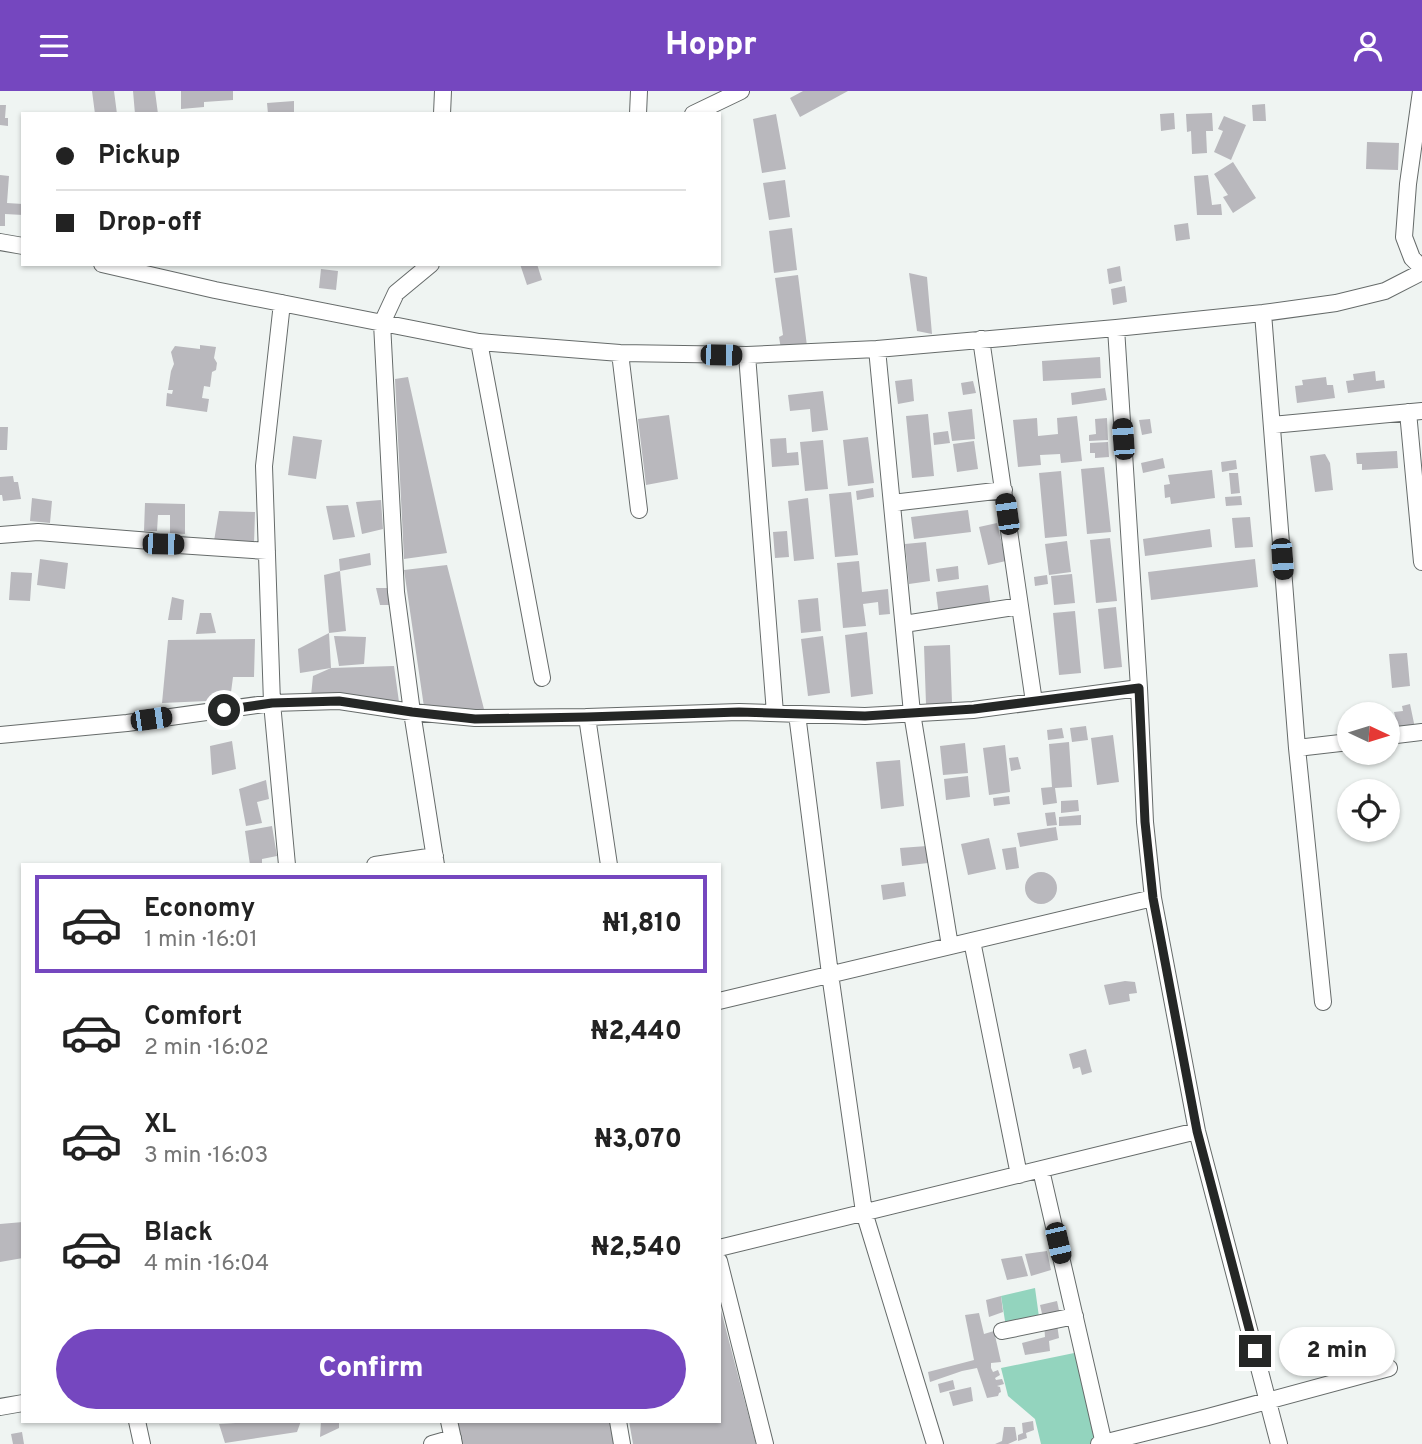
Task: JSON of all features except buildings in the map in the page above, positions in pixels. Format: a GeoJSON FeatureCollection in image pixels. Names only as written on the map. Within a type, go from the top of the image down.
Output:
{"type":"FeatureCollection","features":[{"type":"Feature","properties":{"kind":"street"},"geometry":{"type":"LineString","coordinates":[[442,112],[443,91]]}},
{"type":"Feature","properties":{"kind":"street"},"geometry":{"type":"LineString","coordinates":[[638,112],[639,91]]}},
{"type":"Feature","properties":{"kind":"street"},"geometry":{"type":"LineString","coordinates":[[697,112],[741,91]]}},
{"type":"Feature","properties":{"kind":"street"},"geometry":{"type":"LineString","coordinates":[[111,266],[215,290],[479,342],[620,353],[747,355],[877,349],[1264,313],[1336,303],[1385,291],[1422,270],[1412,258],[1404,237],[1408,184],[1421,91]]}},
{"type":"Feature","properties":{"kind":"street"},"geometry":{"type":"LineString","coordinates":[[0,242],[21,246]]}},
{"type":"Feature","properties":{"kind":"street"},"geometry":{"type":"LineString","coordinates":[[399,863],[435,860],[396,592],[382,323],[396,293],[429,266]]}},
{"type":"Feature","properties":{"kind":"street"},"geometry":{"type":"LineString","coordinates":[[282,303],[264,466],[272,703],[287,863]]}},
{"type":"Feature","properties":{"kind":"street"},"geometry":{"type":"LineString","coordinates":[[1264,313],[1297,748],[1323,1002]]}},
{"type":"Feature","properties":{"kind":"street"},"geometry":{"type":"LineString","coordinates":[[1116,328],[1145,822],[1153,898],[1197,1131],[1279,1444]]}},
{"type":"Feature","properties":{"kind":"street"},"geometry":{"type":"LineString","coordinates":[[981,339],[1034,702]]}},
{"type":"Feature","properties":{"kind":"street"},"geometry":{"type":"LineString","coordinates":[[479,342],[542,678]]}},
{"type":"Feature","properties":{"kind":"street"},"geometry":{"type":"LineString","coordinates":[[877,349],[912,713],[950,946]]}},
{"type":"Feature","properties":{"kind":"street"},"geometry":{"type":"LineString","coordinates":[[620,353],[639,510]]}},
{"type":"Feature","properties":{"kind":"street"},"geometry":{"type":"LineString","coordinates":[[747,355],[775,713]]}},
{"type":"Feature","properties":{"kind":"street"},"geometry":{"type":"LineString","coordinates":[[1272,425],[1415,411],[1422,562]]}},
{"type":"Feature","properties":{"kind":"street"},"geometry":{"type":"LineString","coordinates":[[892,503],[1004,491]]}},
{"type":"Feature","properties":{"kind":"street"},"geometry":{"type":"LineString","coordinates":[[0,535],[38,532],[267,551]]}},
{"type":"Feature","properties":{"kind":"street"},"geometry":{"type":"LineString","coordinates":[[904,624],[1020,606]]}},
{"type":"Feature","properties":{"kind":"street"},"geometry":{"type":"LineString","coordinates":[[0,735],[127,723],[272,703],[339,701],[475,719],[739,712],[865,716],[974,709],[1139,688]]}},
{"type":"Feature","properties":{"kind":"street"},"geometry":{"type":"LineString","coordinates":[[797,714],[864,1212],[935,1444]]}},
{"type":"Feature","properties":{"kind":"street"},"geometry":{"type":"LineString","coordinates":[[587,717],[609,863]]}},
{"type":"Feature","properties":{"kind":"street"},"geometry":{"type":"LineString","coordinates":[[1400,735],[1422,732]]}},
{"type":"Feature","properties":{"kind":"street"},"geometry":{"type":"LineString","coordinates":[[1297,748],[1337,743]]}},
{"type":"Feature","properties":{"kind":"street"},"geometry":{"type":"LineString","coordinates":[[721,1001],[1153,898]]}},
{"type":"Feature","properties":{"kind":"street"},"geometry":{"type":"LineString","coordinates":[[972,941],[1019,1175]]}},
{"type":"Feature","properties":{"kind":"street"},"geometry":{"type":"LineString","coordinates":[[721,1248],[1197,1131]]}},
{"type":"Feature","properties":{"kind":"street"},"geometry":{"type":"LineString","coordinates":[[1041,1170],[1102,1444],[1389,1368]]}},
{"type":"Feature","properties":{"kind":"street"},"geometry":{"type":"LineString","coordinates":[[721,1269],[765,1444]]}},
{"type":"Feature","properties":{"kind":"street"},"geometry":{"type":"LineString","coordinates":[[1002,1331],[1075,1316]]}},
{"type":"Feature","properties":{"kind":"street"},"geometry":{"type":"LineString","coordinates":[[0,1407],[21,1403]]}},
{"type":"Feature","properties":{"kind":"street"},"geometry":{"type":"LineString","coordinates":[[137,1423],[142,1444]]}},
{"type":"Feature","properties":{"kind":"street"},"geometry":{"type":"LineString","coordinates":[[432,1444],[454,1441],[450,1423]]}},
{"type":"Feature","properties":{"kind":"street"},"geometry":{"type":"LineString","coordinates":[[618,1423],[622,1444]]}},
{"type":"Feature","properties":{"kind":"green space"},"geometry":{"type":"Polygon","coordinates":[[[1035,1288],[1039,1317],[1006,1327],[1001,1296],[1035,1288]]]}},
{"type":"Feature","properties":{"kind":"green space"},"geometry":{"type":"Polygon","coordinates":[[[1079,1352],[1098,1444],[1041,1444],[1035,1419],[1008,1396],[1001,1368],[1079,1352]]]}},
{"type":"Feature","properties":{"kind":"route"},"geometry":{"type":"LineString","coordinates":[[224,710],[272,703],[339,701],[475,719],[739,712],[865,716],[974,709],[1139,688],[1145,822],[1153,898],[1197,1131],[1255,1351]]}}]}
